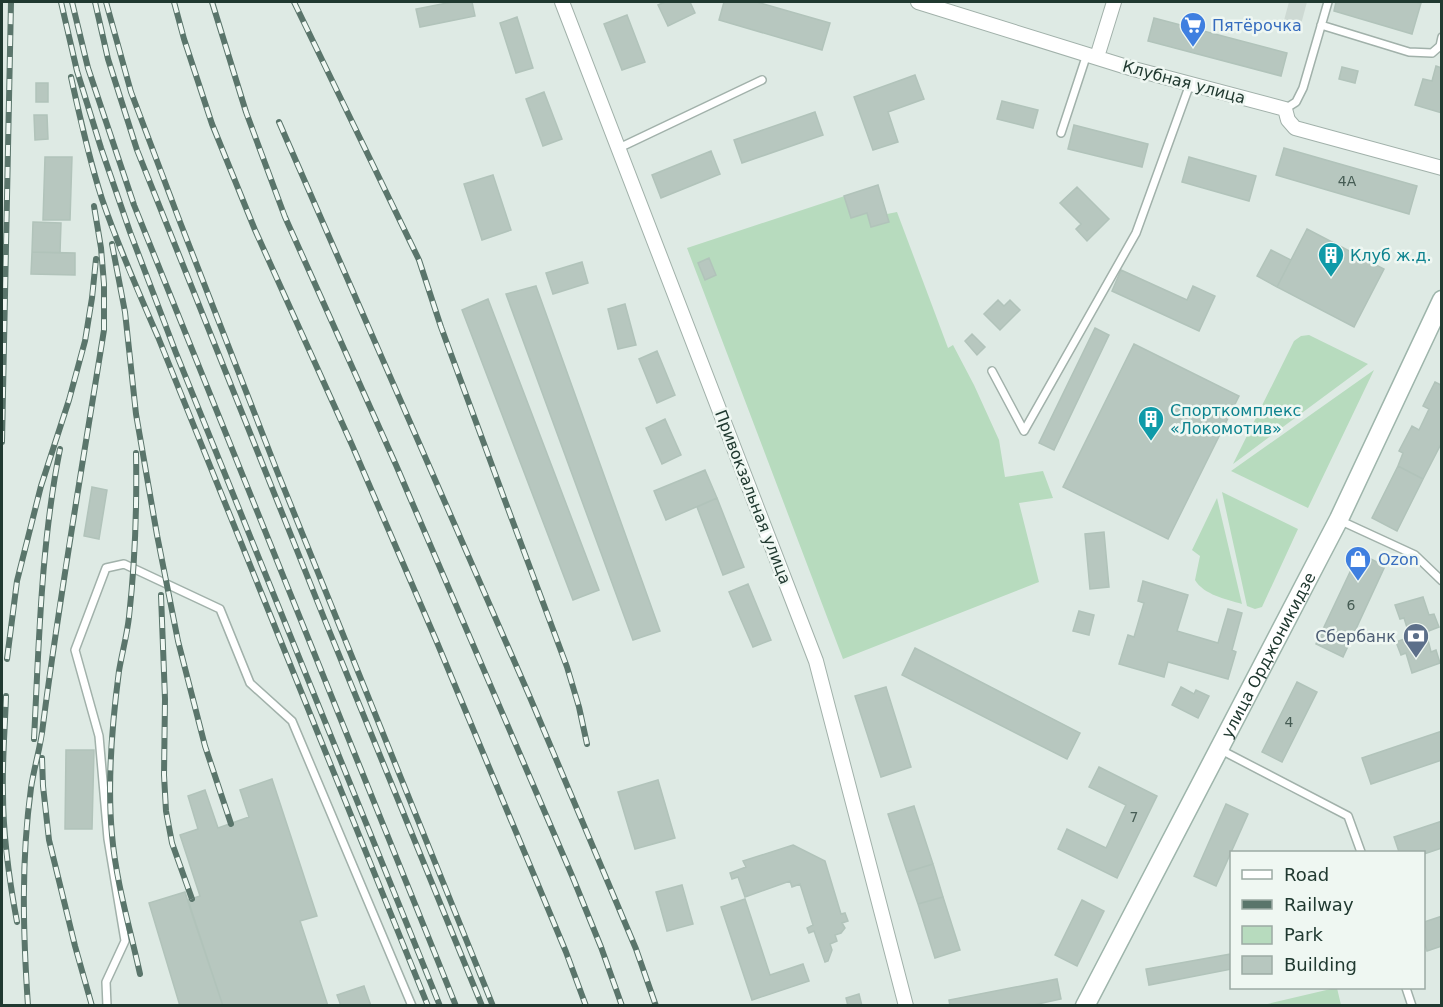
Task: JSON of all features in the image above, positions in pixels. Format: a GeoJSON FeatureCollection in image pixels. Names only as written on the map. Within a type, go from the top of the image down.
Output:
{"type":"FeatureCollection","features":[{"type":"Feature","properties":{"kind":"street","name":"Привокзальная улица"},"geometry":{"type":"LineString","coordinates":[[562,2],[816,660],[906,1005]]}},
{"type":"Feature","properties":{"kind":"street","name":"Клубная улица"},"geometry":{"type":"LineString","coordinates":[[918,2],[1131,68],[1285,109]]}},
{"type":"Feature","properties":{"kind":"street"},"geometry":{"type":"LineString","coordinates":[[1092,56],[1113,2]]}},
{"type":"Feature","properties":{"kind":"street"},"geometry":{"type":"LineString","coordinates":[[1285,109],[1288,120],[1295,128],[1442,168]]}},
{"type":"Feature","properties":{"kind":"street","name":"улица Орджоникидзе"},"geometry":{"type":"LineString","coordinates":[[1085,1005],[1339,519],[1442,300]]}},
{"type":"Feature","properties":{"kind":"lane"},"geometry":{"type":"LineString","coordinates":[[1285,109],[1296,102],[1303,88],[1328,2]]}},
{"type":"Feature","properties":{"kind":"lane"},"geometry":{"type":"LineString","coordinates":[[1321,25],[1409,52],[1432,53],[1441,47],[1442,37]]}},
{"type":"Feature","properties":{"kind":"lane"},"geometry":{"type":"LineString","coordinates":[[1061,133],[1092,56]]}},
{"type":"Feature","properties":{"kind":"lane"},"geometry":{"type":"LineString","coordinates":[[619,148],[762,80]]}},
{"type":"Feature","properties":{"kind":"lane"},"geometry":{"type":"LineString","coordinates":[[992,370],[1023,431],[1136,233],[1190,84]]}},
{"type":"Feature","properties":{"kind":"lane"},"geometry":{"type":"LineString","coordinates":[[1339,519],[1415,555],[1442,581]]}},
{"type":"Feature","properties":{"kind":"lane"},"geometry":{"type":"LineString","coordinates":[[107,1005],[106,982],[125,941],[108,839],[99,736],[75,650],[106,568],[124,564],[220,609],[250,683],[292,721],[412,1005]]}},
{"type":"Feature","properties":{"kind":"lane"},"geometry":{"type":"LineString","coordinates":[[1219,749],[1348,816],[1361,851]]}},
{"type":"Feature","properties":{"kind":"lane"},"geometry":{"type":"LineString","coordinates":[[1407,989],[1413,1005]]}},
{"type":"Feature","properties":{"kind":"shaded area"},"geometry":{"type":"Polygon","coordinates":[[[1289,2],[1307,2],[1300,28],[1283,24],[1289,2]]]}},
{"type":"Feature","properties":{"kind":"green space"},"geometry":{"type":"Polygon","coordinates":[[[878,185],[887,214],[897,212],[948,348],[953,345],[999,440],[1005,477],[1043,471],[1053,498],[1019,503],[1039,582],[843,659],[687,248],[878,185]]]}},
{"type":"Feature","properties":{"kind":"green space"},"geometry":{"type":"Polygon","coordinates":[[[1309,335],[1368,364],[1233,464],[1294,341],[1301,336],[1309,335]]]}},
{"type":"Feature","properties":{"kind":"green space"},"geometry":{"type":"Polygon","coordinates":[[[1374,370],[1308,508],[1231,471],[1374,370]]]}},
{"type":"Feature","properties":{"kind":"green space"},"geometry":{"type":"Polygon","coordinates":[[[1222,492],[1298,529],[1262,607],[1255,609],[1247,606],[1222,492]]]}},
{"type":"Feature","properties":{"kind":"green space"},"geometry":{"type":"Polygon","coordinates":[[[1217,498],[1242,604],[1210,593],[1195,580],[1200,556],[1192,550],[1217,498]]]}},
{"type":"Feature","properties":{"kind":"green space"},"geometry":{"type":"Polygon","coordinates":[[[1337,989],[1341,1005],[1263,1005],[1337,989]]]}},
{"type":"Feature","properties":{"kind":"building"},"geometry":{"type":"Polygon","coordinates":[[[452,2],[472,2],[475,16],[420,27],[416,9],[452,2]]]}},
{"type":"Feature","properties":{"kind":"building"},"geometry":{"type":"Polygon","coordinates":[[[665,2],[690,2],[695,13],[668,26],[658,5],[665,2]]]}},
{"type":"Feature","properties":{"kind":"building"},"geometry":{"type":"Polygon","coordinates":[[[724,2],[757,2],[830,23],[822,50],[719,20],[724,2]]]}},
{"type":"Feature","properties":{"kind":"building"},"geometry":{"type":"Polygon","coordinates":[[[1336,2],[1421,3],[1412,34],[1334,11],[1336,2]]]}},
{"type":"Feature","properties":{"kind":"building"},"geometry":{"type":"Polygon","coordinates":[[[627,15],[645,62],[622,70],[604,24],[627,15]]]}},
{"type":"Feature","properties":{"kind":"building"},"geometry":{"type":"Polygon","coordinates":[[[517,17],[533,68],[516,73],[500,23],[517,17]]]}},
{"type":"Feature","properties":{"kind":"building"},"geometry":{"type":"Polygon","coordinates":[[[1154,18],[1287,53],[1281,76],[1148,41],[1154,18]]]}},
{"type":"Feature","properties":{"kind":"building"},"geometry":{"type":"Polygon","coordinates":[[[1436,66],[1442,68],[1442,113],[1415,105],[1423,79],[1432,81],[1436,66]]]}},
{"type":"Feature","properties":{"kind":"building"},"geometry":{"type":"Polygon","coordinates":[[[1342,67],[1358,71],[1355,83],[1339,79],[1342,67]]]}},
{"type":"Feature","properties":{"kind":"building"},"geometry":{"type":"Polygon","coordinates":[[[915,75],[924,99],[888,112],[898,142],[873,150],[854,97],[915,75]]]}},
{"type":"Feature","properties":{"kind":"building"},"geometry":{"type":"Polygon","coordinates":[[[36,83],[48,83],[48,102],[36,102],[36,83]]]}},
{"type":"Feature","properties":{"kind":"building"},"geometry":{"type":"Polygon","coordinates":[[[544,92],[562,139],[543,146],[526,99],[544,92]]]}},
{"type":"Feature","properties":{"kind":"building"},"geometry":{"type":"Polygon","coordinates":[[[1002,101],[1038,110],[1033,128],[997,119],[1002,101]]]}},
{"type":"Feature","properties":{"kind":"building"},"geometry":{"type":"Polygon","coordinates":[[[815,112],[823,135],[742,163],[734,140],[815,112]]]}},
{"type":"Feature","properties":{"kind":"building"},"geometry":{"type":"Polygon","coordinates":[[[34,115],[47,115],[48,139],[35,140],[34,115]]]}},
{"type":"Feature","properties":{"kind":"building"},"geometry":{"type":"Polygon","coordinates":[[[1074,125],[1148,144],[1142,167],[1068,149],[1074,125]]]}},
{"type":"Feature","properties":{"kind":"building"},"geometry":{"type":"Polygon","coordinates":[[[1284,148],[1417,186],[1409,214],[1276,175],[1284,148]]]}},
{"type":"Feature","properties":{"kind":"building"},"geometry":{"type":"Polygon","coordinates":[[[711,151],[720,174],[661,198],[652,175],[711,151]]]}},
{"type":"Feature","properties":{"kind":"building"},"geometry":{"type":"Polygon","coordinates":[[[45,157],[72,157],[70,220],[43,220],[45,157]]]}},
{"type":"Feature","properties":{"kind":"building"},"geometry":{"type":"Polygon","coordinates":[[[1189,157],[1256,176],[1249,201],[1182,182],[1189,157]]]}},
{"type":"Feature","properties":{"kind":"building"},"geometry":{"type":"Polygon","coordinates":[[[493,175],[511,230],[482,240],[464,184],[493,175]]]}},
{"type":"Feature","properties":{"kind":"building"},"geometry":{"type":"Polygon","coordinates":[[[878,185],[889,222],[871,227],[867,213],[851,218],[844,196],[878,185]]]}},
{"type":"Feature","properties":{"kind":"building"},"geometry":{"type":"Polygon","coordinates":[[[1077,187],[1109,219],[1087,241],[1076,229],[1081,224],[1060,203],[1077,187]]]}},
{"type":"Feature","properties":{"kind":"building"},"geometry":{"type":"Polygon","coordinates":[[[33,222],[61,223],[60,253],[32,252],[33,222]]]}},
{"type":"Feature","properties":{"kind":"building","name":"Клуб ж.д."},"geometry":{"type":"Polygon","coordinates":[[[1307,229],[1384,269],[1354,327],[1277,287],[1307,229]]]}},
{"type":"Feature","properties":{"kind":"building"},"geometry":{"type":"Polygon","coordinates":[[[1271,250],[1291,260],[1277,287],[1257,276],[1271,250]]]}},
{"type":"Feature","properties":{"kind":"building"},"geometry":{"type":"Polygon","coordinates":[[[32,252],[75,253],[75,275],[31,274],[32,252]]]}},
{"type":"Feature","properties":{"kind":"building"},"geometry":{"type":"Polygon","coordinates":[[[709,258],[716,275],[705,280],[698,263],[709,258]]]}},
{"type":"Feature","properties":{"kind":"building"},"geometry":{"type":"Polygon","coordinates":[[[582,262],[588,283],[553,294],[546,273],[582,262]]]}},
{"type":"Feature","properties":{"kind":"building"},"geometry":{"type":"Polygon","coordinates":[[[1121,270],[1187,300],[1193,286],[1215,296],[1199,331],[1112,291],[1121,270]]]}},
{"type":"Feature","properties":{"kind":"building"},"geometry":{"type":"Polygon","coordinates":[[[536,286],[660,631],[633,640],[506,294],[536,286]]]}},
{"type":"Feature","properties":{"kind":"building"},"geometry":{"type":"Polygon","coordinates":[[[488,299],[599,590],[573,600],[462,310],[488,299]]]}},
{"type":"Feature","properties":{"kind":"building"},"geometry":{"type":"Polygon","coordinates":[[[998,300],[1004,306],[1010,300],[1020,310],[1000,330],[984,314],[998,300]]]}},
{"type":"Feature","properties":{"kind":"building"},"geometry":{"type":"Polygon","coordinates":[[[625,304],[636,345],[618,349],[608,309],[625,304]]]}},
{"type":"Feature","properties":{"kind":"building"},"geometry":{"type":"Polygon","coordinates":[[[1095,328],[1109,335],[1054,450],[1039,443],[1095,328]]]}},
{"type":"Feature","properties":{"kind":"building"},"geometry":{"type":"Polygon","coordinates":[[[972,334],[985,347],[977,355],[965,341],[972,334]]]}},
{"type":"Feature","properties":{"kind":"building","name":"Спорткомплекс «Локомотив»"},"geometry":{"type":"Polygon","coordinates":[[[1134,344],[1239,396],[1168,539],[1063,487],[1134,344]]]}},
{"type":"Feature","properties":{"kind":"building"},"geometry":{"type":"Polygon","coordinates":[[[657,351],[675,395],[657,403],[639,359],[657,351]]]}},
{"type":"Feature","properties":{"kind":"building"},"geometry":{"type":"Polygon","coordinates":[[[1435,382],[1442,384],[1442,442],[1423,479],[1398,466],[1403,453],[1399,451],[1412,426],[1419,430],[1429,409],[1423,406],[1435,382]]]}},
{"type":"Feature","properties":{"kind":"building"},"geometry":{"type":"Polygon","coordinates":[[[665,419],[681,455],[662,464],[646,428],[665,419]]]}},
{"type":"Feature","properties":{"kind":"building"},"geometry":{"type":"Polygon","coordinates":[[[1398,466],[1423,479],[1397,531],[1372,518],[1398,466]]]}},
{"type":"Feature","properties":{"kind":"building"},"geometry":{"type":"Polygon","coordinates":[[[705,470],[717,498],[666,520],[654,491],[705,470]]]}},
{"type":"Feature","properties":{"kind":"building"},"geometry":{"type":"Polygon","coordinates":[[[92,487],[107,490],[99,539],[84,536],[92,487]]]}},
{"type":"Feature","properties":{"kind":"building"},"geometry":{"type":"Polygon","coordinates":[[[717,498],[744,567],[723,575],[697,507],[717,498]]]}},
{"type":"Feature","properties":{"kind":"building"},"geometry":{"type":"Polygon","coordinates":[[[1104,532],[1109,587],[1090,589],[1085,534],[1104,532]]]}},
{"type":"Feature","properties":{"kind":"building"},"geometry":{"type":"Polygon","coordinates":[[[1359,553],[1385,566],[1343,657],[1316,644],[1359,553]]]}},
{"type":"Feature","properties":{"kind":"building"},"geometry":{"type":"Polygon","coordinates":[[[1143,581],[1188,595],[1177,631],[1218,643],[1228,609],[1242,613],[1232,650],[1236,652],[1228,679],[1168,662],[1164,677],[1119,664],[1128,635],[1134,637],[1144,603],[1138,601],[1143,581]]]}},
{"type":"Feature","properties":{"kind":"building"},"geometry":{"type":"Polygon","coordinates":[[[748,584],[771,640],[753,647],[729,592],[748,584]]]}},
{"type":"Feature","properties":{"kind":"building"},"geometry":{"type":"Polygon","coordinates":[[[1423,597],[1429,615],[1434,614],[1439,627],[1426,632],[1431,652],[1436,650],[1440,663],[1412,673],[1406,653],[1401,655],[1396,642],[1410,637],[1404,618],[1400,619],[1395,605],[1423,597]]]}},
{"type":"Feature","properties":{"kind":"building"},"geometry":{"type":"Polygon","coordinates":[[[1079,611],[1094,615],[1089,635],[1073,631],[1079,611]]]}},
{"type":"Feature","properties":{"kind":"building"},"geometry":{"type":"Polygon","coordinates":[[[915,648],[1080,733],[1067,759],[902,675],[915,648]]]}},
{"type":"Feature","properties":{"kind":"building"},"geometry":{"type":"Polygon","coordinates":[[[1297,682],[1317,692],[1282,762],[1262,752],[1297,682]]]}},
{"type":"Feature","properties":{"kind":"building"},"geometry":{"type":"Polygon","coordinates":[[[886,687],[911,767],[881,777],[855,696],[886,687]]]}},
{"type":"Feature","properties":{"kind":"building"},"geometry":{"type":"Polygon","coordinates":[[[1181,687],[1194,694],[1196,690],[1209,696],[1198,718],[1172,705],[1181,687]]]}},
{"type":"Feature","properties":{"kind":"building"},"geometry":{"type":"Polygon","coordinates":[[[1442,731],[1442,760],[1371,784],[1362,758],[1442,731]]]}},
{"type":"Feature","properties":{"kind":"building"},"geometry":{"type":"Polygon","coordinates":[[[66,750],[94,750],[92,829],[65,829],[66,750]]]}},
{"type":"Feature","properties":{"kind":"building"},"geometry":{"type":"Polygon","coordinates":[[[1099,767],[1157,796],[1117,878],[1058,849],[1067,829],[1106,848],[1126,805],[1089,787],[1099,767]]]}},
{"type":"Feature","properties":{"kind":"building"},"geometry":{"type":"Polygon","coordinates":[[[272,779],[317,916],[300,921],[328,1006],[223,1006],[188,900],[200,896],[180,835],[198,829],[188,796],[205,790],[218,828],[249,817],[240,790],[272,779]]]}},
{"type":"Feature","properties":{"kind":"building"},"geometry":{"type":"Polygon","coordinates":[[[658,780],[675,838],[635,849],[618,792],[658,780]]]}},
{"type":"Feature","properties":{"kind":"building"},"geometry":{"type":"Polygon","coordinates":[[[1226,804],[1248,814],[1216,886],[1194,876],[1226,804]]]}},
{"type":"Feature","properties":{"kind":"building"},"geometry":{"type":"Polygon","coordinates":[[[914,806],[933,864],[907,872],[888,814],[914,806]]]}},
{"type":"Feature","properties":{"kind":"building"},"geometry":{"type":"Polygon","coordinates":[[[1442,821],[1442,848],[1425,854],[1425,851],[1399,851],[1394,837],[1442,821]]]}},
{"type":"Feature","properties":{"kind":"building"},"geometry":{"type":"Polygon","coordinates":[[[793,845],[825,861],[841,914],[845,913],[848,921],[842,923],[845,928],[841,933],[835,935],[837,941],[830,944],[832,950],[828,961],[825,962],[814,931],[809,933],[807,928],[813,925],[800,884],[792,887],[790,881],[745,897],[738,877],[732,879],[730,873],[746,867],[743,861],[793,845]]]}},
{"type":"Feature","properties":{"kind":"building"},"geometry":{"type":"Polygon","coordinates":[[[933,864],[943,897],[918,904],[907,872],[933,864]]]}},
{"type":"Feature","properties":{"kind":"building"},"geometry":{"type":"Polygon","coordinates":[[[682,885],[693,924],[667,931],[656,892],[682,885]]]}},
{"type":"Feature","properties":{"kind":"building"},"geometry":{"type":"Polygon","coordinates":[[[185,892],[223,1006],[180,1006],[149,903],[185,892]]]}},
{"type":"Feature","properties":{"kind":"building"},"geometry":{"type":"Polygon","coordinates":[[[943,897],[960,950],[935,958],[918,904],[943,897]]]}},
{"type":"Feature","properties":{"kind":"building"},"geometry":{"type":"Polygon","coordinates":[[[745,899],[770,975],[803,964],[809,981],[752,1000],[721,907],[745,899]]]}},
{"type":"Feature","properties":{"kind":"building"},"geometry":{"type":"Polygon","coordinates":[[[1082,900],[1104,911],[1077,966],[1055,955],[1082,900]]]}},
{"type":"Feature","properties":{"kind":"building"},"geometry":{"type":"Polygon","coordinates":[[[1442,916],[1442,946],[1427,951],[1425,922],[1442,916]]]}},
{"type":"Feature","properties":{"kind":"building"},"geometry":{"type":"Polygon","coordinates":[[[1230,954],[1230,969],[1149,985],[1146,969],[1230,954]]]}},
{"type":"Feature","properties":{"kind":"building"},"geometry":{"type":"Polygon","coordinates":[[[1057,979],[1061,999],[1029,1006],[950,1006],[949,1000],[1057,979]]]}},
{"type":"Feature","properties":{"kind":"building"},"geometry":{"type":"Polygon","coordinates":[[[364,986],[371,1006],[341,1006],[337,995],[364,986]]]}},
{"type":"Feature","properties":{"kind":"building"},"geometry":{"type":"Polygon","coordinates":[[[859,994],[862,1006],[848,1006],[846,998],[859,994]]]}},
{"type":"Feature","properties":{"kind":"railway"},"geometry":{"type":"LineString","coordinates":[[2,442],[11,2]]}},
{"type":"Feature","properties":{"kind":"railway"},"geometry":{"type":"LineString","coordinates":[[61,2],[77,71],[130,232],[176,353],[440,1006]]}},
{"type":"Feature","properties":{"kind":"railway"},"geometry":{"type":"LineString","coordinates":[[72,2],[88,68],[134,205],[456,1006]]}},
{"type":"Feature","properties":{"kind":"railway"},"geometry":{"type":"LineString","coordinates":[[95,2],[108,59],[137,150],[482,1006]]}},
{"type":"Feature","properties":{"kind":"railway"},"geometry":{"type":"LineString","coordinates":[[106,2],[131,92],[180,222],[277,471],[493,1006]]}},
{"type":"Feature","properties":{"kind":"railway"},"geometry":{"type":"LineString","coordinates":[[174,2],[212,124],[255,230],[352,445],[436,640],[566,952],[586,1006]]}},
{"type":"Feature","properties":{"kind":"railway"},"geometry":{"type":"LineString","coordinates":[[212,2],[246,112],[285,217],[396,465],[573,878],[622,1006]]}},
{"type":"Feature","properties":{"kind":"railway"},"geometry":{"type":"LineString","coordinates":[[294,2],[419,260],[441,327],[567,667],[587,744]]}},
{"type":"Feature","properties":{"kind":"railway"},"geometry":{"type":"LineString","coordinates":[[71,77],[93,169],[128,268],[158,337],[428,1006]]}},
{"type":"Feature","properties":{"kind":"railway"},"geometry":{"type":"LineString","coordinates":[[279,122],[529,695],[636,949],[656,1006]]}},
{"type":"Feature","properties":{"kind":"railway"},"geometry":{"type":"LineString","coordinates":[[28,1006],[24,897],[28,815],[104,330],[104,284],[94,206]]}},
{"type":"Feature","properties":{"kind":"railway"},"geometry":{"type":"LineString","coordinates":[[112,244],[125,312],[136,414],[178,641],[205,746],[231,824]]}},
{"type":"Feature","properties":{"kind":"railway"},"geometry":{"type":"LineString","coordinates":[[7,659],[17,581],[41,486],[69,400],[85,341],[96,259]]}},
{"type":"Feature","properties":{"kind":"railway"},"geometry":{"type":"LineString","coordinates":[[34,739],[45,557],[60,449]]}},
{"type":"Feature","properties":{"kind":"railway"},"geometry":{"type":"LineString","coordinates":[[136,453],[133,576],[114,711],[110,794],[117,870],[140,974]]}},
{"type":"Feature","properties":{"kind":"railway"},"geometry":{"type":"LineString","coordinates":[[161,595],[166,811],[172,843],[192,899]]}},
{"type":"Feature","properties":{"kind":"railway"},"geometry":{"type":"LineString","coordinates":[[6,696],[3,809],[7,858],[17,922]]}},
{"type":"Feature","properties":{"kind":"railway"},"geometry":{"type":"LineString","coordinates":[[42,758],[49,840],[92,1006]]}},
{"type":"Feature","properties":{"kind":"place","name":"Пятёрочка"},"geometry":{"type":"Point","coordinates":[1193,48]}},
{"type":"Feature","properties":{"kind":"place","name":"Клуб ж.д."},"geometry":{"type":"Point","coordinates":[1331,278]}},
{"type":"Feature","properties":{"kind":"place","name":"Спорткомплекс «Локомотив»"},"geometry":{"type":"Point","coordinates":[1151,442]}},
{"type":"Feature","properties":{"kind":"place","name":"Ozon"},"geometry":{"type":"Point","coordinates":[1358,582]}},
{"type":"Feature","properties":{"kind":"place","name":"Сбербанк"},"geometry":{"type":"Point","coordinates":[1416,659]}}]}
